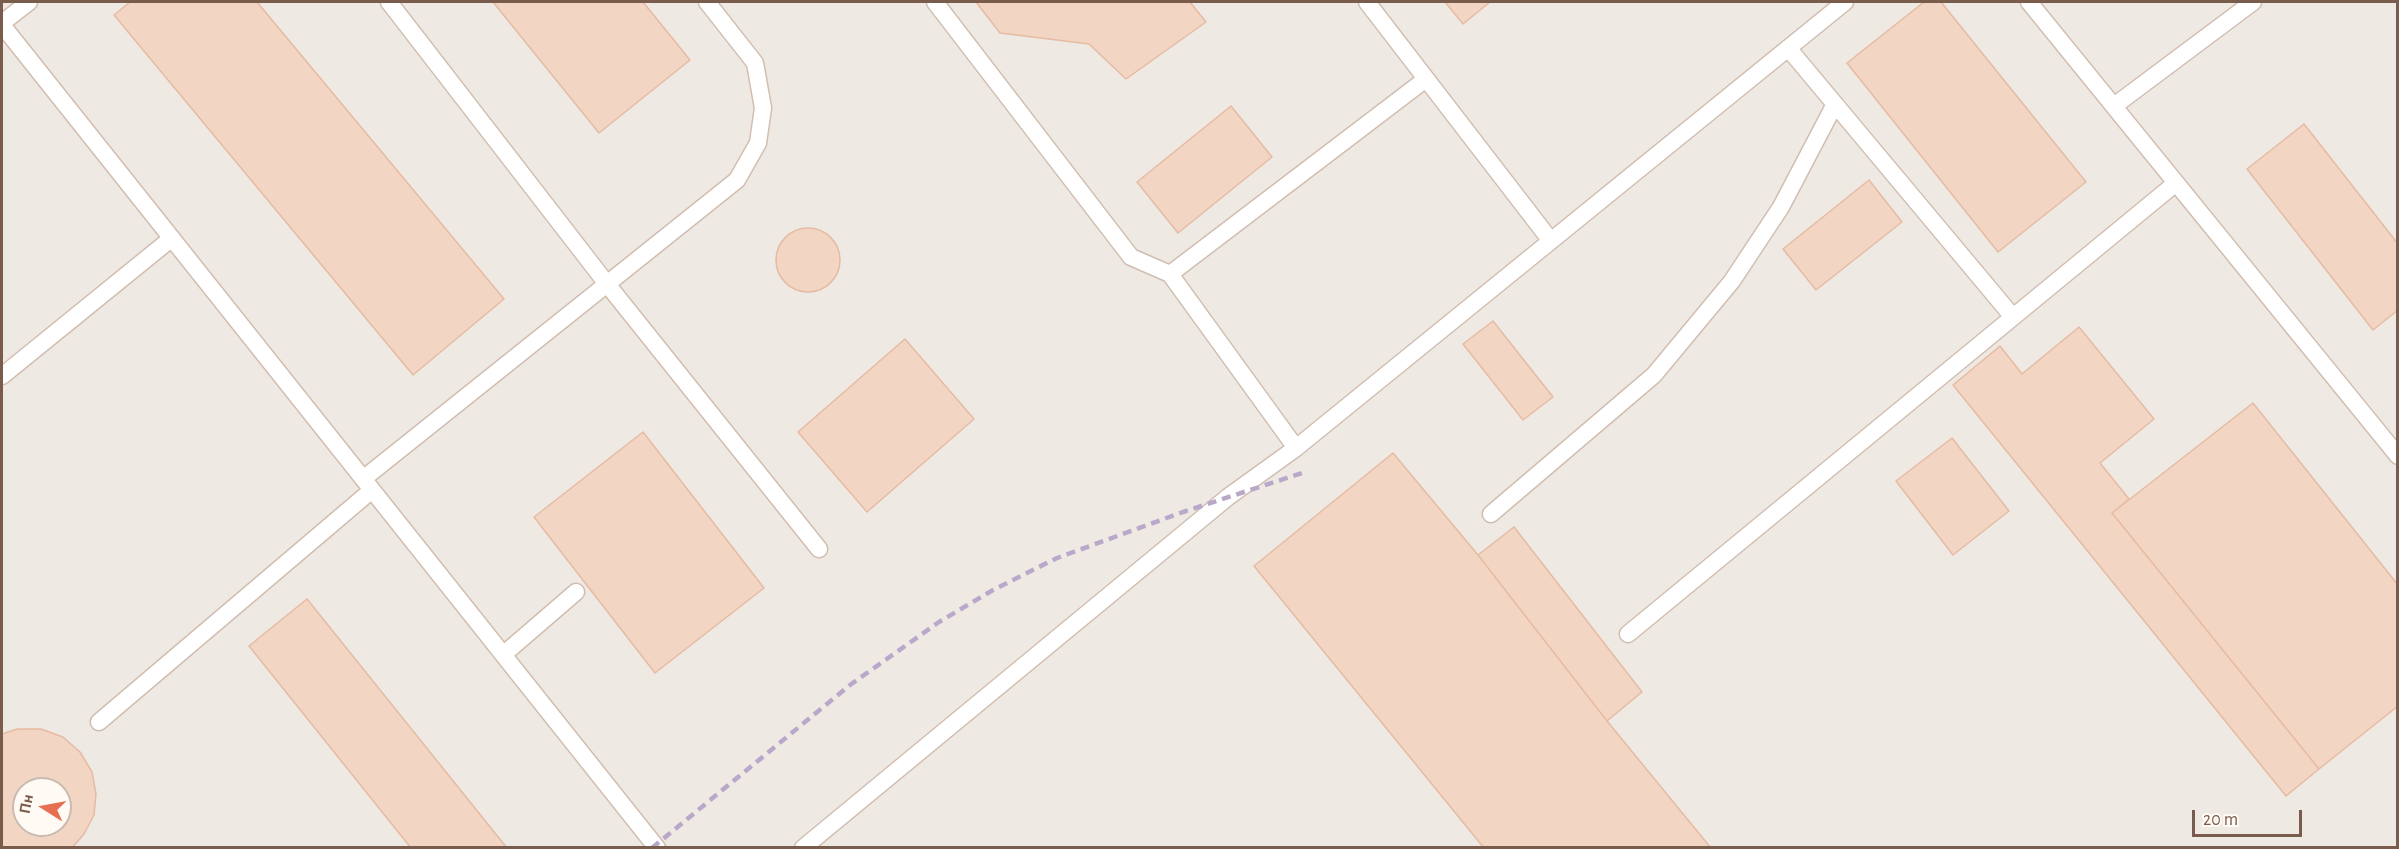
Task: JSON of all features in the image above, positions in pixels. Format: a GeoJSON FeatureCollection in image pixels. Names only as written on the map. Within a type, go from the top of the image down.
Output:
{"type":"FeatureCollection","features":[{"type":"Feature","properties":{"kind":"lane"},"geometry":{"type":"LineString","coordinates":[[30,2],[2,24],[657,848]]}},
{"type":"Feature","properties":{"kind":"lane"},"geometry":{"type":"LineString","coordinates":[[389,2],[607,284],[819,549]]}},
{"type":"Feature","properties":{"kind":"lane"},"geometry":{"type":"LineString","coordinates":[[99,722],[368,484],[607,284],[737,180],[758,143],[763,108],[754,63],[707,2]]}},
{"type":"Feature","properties":{"kind":"lane"},"geometry":{"type":"LineString","coordinates":[[935,2],[1131,257],[1170,274],[1296,448]]}},
{"type":"Feature","properties":{"kind":"lane"},"geometry":{"type":"LineString","coordinates":[[1367,2],[1551,241]]}},
{"type":"Feature","properties":{"kind":"lane"},"geometry":{"type":"LineString","coordinates":[[803,848],[1228,497],[1296,448],[1845,2]]}},
{"type":"Feature","properties":{"kind":"lane"},"geometry":{"type":"LineString","coordinates":[[2029,2],[2397,456]]}},
{"type":"Feature","properties":{"kind":"lane"},"geometry":{"type":"LineString","coordinates":[[2114,106],[2253,2]]}},
{"type":"Feature","properties":{"kind":"lane"},"geometry":{"type":"LineString","coordinates":[[1788,48],[2013,317]]}},
{"type":"Feature","properties":{"kind":"lane"},"geometry":{"type":"LineString","coordinates":[[1170,274],[1426,79]]}},
{"type":"Feature","properties":{"kind":"lane"},"geometry":{"type":"LineString","coordinates":[[1491,514],[1661,367],[1738,272],[1781,207],[1835,104]]}},
{"type":"Feature","properties":{"kind":"lane"},"geometry":{"type":"LineString","coordinates":[[1628,634],[2176,183]]}},
{"type":"Feature","properties":{"kind":"lane"},"geometry":{"type":"LineString","coordinates":[[2,376],[172,238]]}},
{"type":"Feature","properties":{"kind":"lane"},"geometry":{"type":"LineString","coordinates":[[504,654],[576,592]]}},
{"type":"Feature","properties":{"kind":"shaded area"},"geometry":{"type":"Polygon","coordinates":[[[2,2],[2397,2],[2397,847],[2,848],[2,2]]]}},
{"type":"Feature","properties":{"kind":"building"},"geometry":{"type":"Polygon","coordinates":[[[130,2],[257,2],[504,299],[413,375],[114,15],[130,2]]]}},
{"type":"Feature","properties":{"kind":"building"},"geometry":{"type":"Polygon","coordinates":[[[493,2],[643,2],[690,60],[599,133],[493,2]]]}},
{"type":"Feature","properties":{"kind":"building"},"geometry":{"type":"Polygon","coordinates":[[[976,2],[1190,2],[1206,22],[1126,79],[1089,44],[1000,33],[976,2]]]}},
{"type":"Feature","properties":{"kind":"building"},"geometry":{"type":"Polygon","coordinates":[[[1445,2],[1490,2],[1463,24],[1445,2]]]}},
{"type":"Feature","properties":{"kind":"building"},"geometry":{"type":"Polygon","coordinates":[[[1924,2],[1941,2],[2086,182],[1998,252],[1847,63],[1924,2]]]}},
{"type":"Feature","properties":{"kind":"building"},"geometry":{"type":"Polygon","coordinates":[[[1231,106],[1272,157],[1178,233],[1137,182],[1231,106]]]}},
{"type":"Feature","properties":{"kind":"building"},"geometry":{"type":"Polygon","coordinates":[[[2304,124],[2398,244],[2398,310],[2373,330],[2247,169],[2304,124]]]}},
{"type":"Feature","properties":{"kind":"building"},"geometry":{"type":"Polygon","coordinates":[[[1869,180],[1902,222],[1816,290],[1783,249],[1869,180]]]}},
{"type":"Feature","properties":{"kind":"building"},"geometry":{"type":"Polygon","coordinates":[[[808,228],[826,234],[834,242],[840,260],[834,278],[826,286],[808,292],[790,286],[782,278],[776,260],[782,242],[790,234],[808,228]]]}},
{"type":"Feature","properties":{"kind":"building"},"geometry":{"type":"Polygon","coordinates":[[[1493,321],[1553,397],[1523,420],[1463,344],[1493,321]]]}},
{"type":"Feature","properties":{"kind":"building"},"geometry":{"type":"Polygon","coordinates":[[[2079,327],[2154,419],[2100,463],[2129,499],[2112,513],[2319,769],[2286,796],[1953,385],[2000,346],[2022,374],[2079,327]]]}},
{"type":"Feature","properties":{"kind":"building"},"geometry":{"type":"Polygon","coordinates":[[[905,339],[974,419],[867,512],[798,432],[905,339]]]}},
{"type":"Feature","properties":{"kind":"building"},"geometry":{"type":"Polygon","coordinates":[[[2253,403],[2398,585],[2398,706],[2319,769],[2112,513],[2253,403]]]}},
{"type":"Feature","properties":{"kind":"building"},"geometry":{"type":"Polygon","coordinates":[[[643,432],[764,588],[655,673],[534,517],[643,432]]]}},
{"type":"Feature","properties":{"kind":"building"},"geometry":{"type":"Polygon","coordinates":[[[1952,438],[2009,511],[1953,555],[1896,481],[1952,438]]]}},
{"type":"Feature","properties":{"kind":"building"},"geometry":{"type":"Polygon","coordinates":[[[1393,453],[1478,555],[1607,721],[1711,848],[1484,848],[1254,566],[1393,453]]]}},
{"type":"Feature","properties":{"kind":"building"},"geometry":{"type":"Polygon","coordinates":[[[1514,527],[1642,692],[1607,721],[1478,555],[1514,527]]]}},
{"type":"Feature","properties":{"kind":"building"},"geometry":{"type":"Polygon","coordinates":[[[307,599],[507,848],[411,848],[249,646],[307,599]]]}},
{"type":"Feature","properties":{"kind":"building"},"geometry":{"type":"Polygon","coordinates":[[[17,729],[41,729],[63,737],[80,752],[92,772],[96,794],[94,815],[84,834],[72,848],[2,848],[2,734],[17,729]]]}},
{"type":"Feature","properties":{"kind":"railway"},"geometry":{"type":"LineString","coordinates":[[652,848],[850,685],[939,622],[993,590],[1057,558],[1183,512],[1305,472]]}}]}
